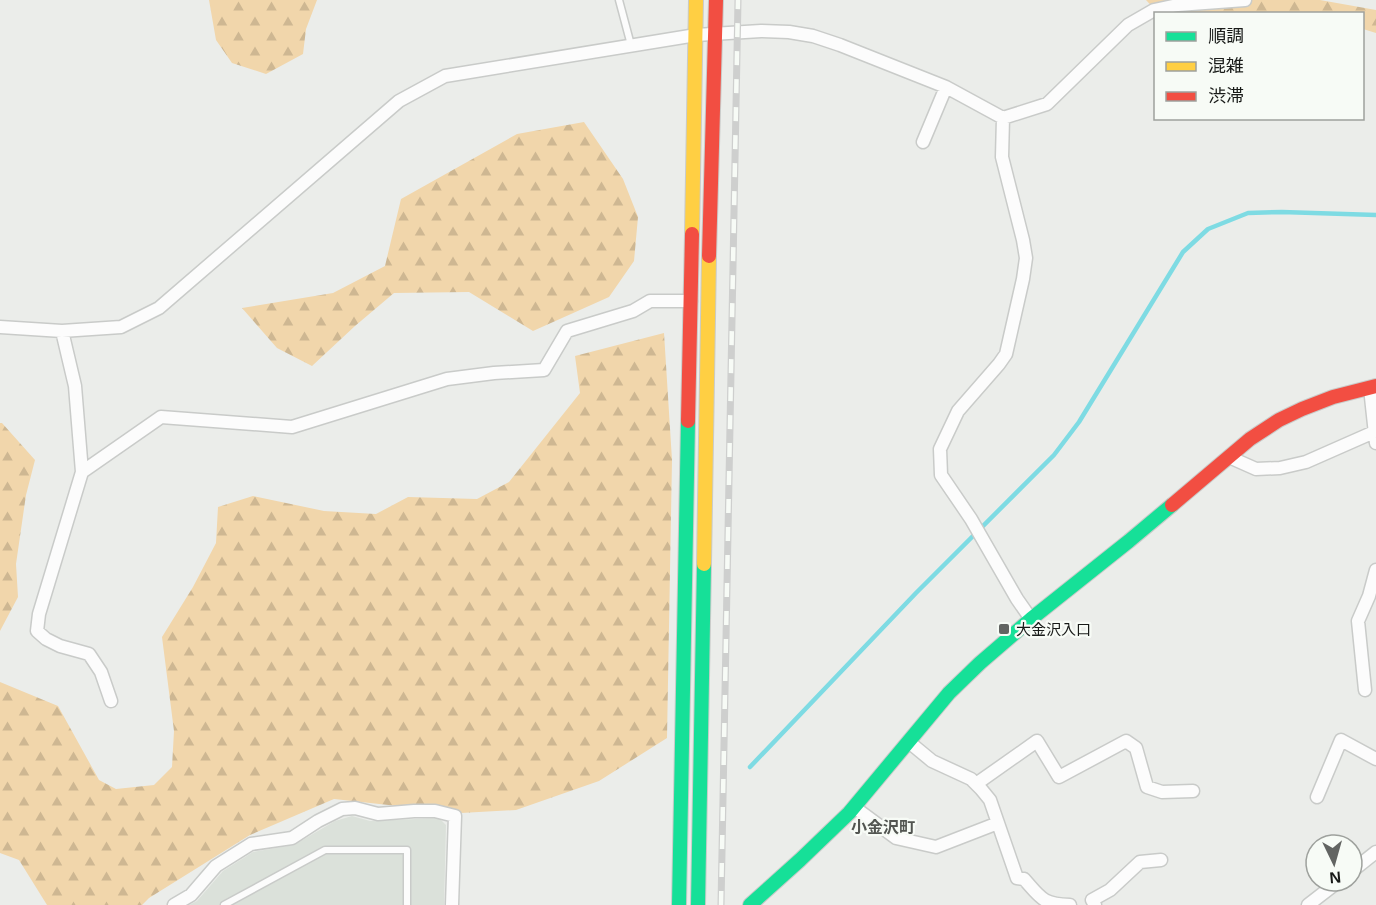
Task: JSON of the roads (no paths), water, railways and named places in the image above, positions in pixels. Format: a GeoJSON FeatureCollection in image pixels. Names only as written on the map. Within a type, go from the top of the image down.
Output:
{"type":"FeatureCollection","features":[{"type":"Feature","properties":{"kind":"street"},"geometry":{"type":"LineString","coordinates":[[679,905],[696,0]]}},
{"type":"Feature","properties":{"kind":"street"},"geometry":{"type":"LineString","coordinates":[[698,905],[708,304],[716,0]]}},
{"type":"Feature","properties":{"kind":"street"},"geometry":{"type":"LineString","coordinates":[[0,327],[62,331],[121,327],[159,308],[399,101],[445,76],[696,35],[761,31],[789,32],[813,36],[840,45],[946,87],[1003,118],[1047,104],[1128,25],[1154,10],[1189,2],[1245,0]]}},
{"type":"Feature","properties":{"kind":"street"},"geometry":{"type":"LineString","coordinates":[[923,142],[946,87]]}},
{"type":"Feature","properties":{"kind":"street"},"geometry":{"type":"LineString","coordinates":[[1003,118],[1002,157],[1023,240],[1026,258],[1023,279],[1006,354],[958,411],[940,449],[941,475],[971,519],[1031,619]]}},
{"type":"Feature","properties":{"kind":"street"},"geometry":{"type":"LineString","coordinates":[[82,472],[161,417],[292,427],[447,380],[494,372],[544,370],[567,330],[633,311],[650,301],[691,301]]}},
{"type":"Feature","properties":{"kind":"street"},"geometry":{"type":"LineString","coordinates":[[62,331],[75,386],[82,472],[39,614],[37,631],[60,646],[89,654],[101,672],[111,701]]}},
{"type":"Feature","properties":{"kind":"street"},"geometry":{"type":"LineString","coordinates":[[750,905],[826,836],[854,807],[949,693],[1031,619],[1129,541],[1229,457],[1260,433],[1302,409],[1333,397],[1373,387],[1375,438],[1305,462],[1280,468],[1256,469],[1229,457]]}},
{"type":"Feature","properties":{"kind":"street"},"geometry":{"type":"LineString","coordinates":[[1365,690],[1358,621],[1369,596],[1376,570]]}},
{"type":"Feature","properties":{"kind":"street"},"geometry":{"type":"LineString","coordinates":[[1317,797],[1341,740],[1376,759]]}},
{"type":"Feature","properties":{"kind":"street"},"geometry":{"type":"LineString","coordinates":[[976,784],[1037,741],[1059,777],[1126,741],[1136,748],[1147,787],[1162,792],[1193,791]]}},
{"type":"Feature","properties":{"kind":"street"},"geometry":{"type":"LineString","coordinates":[[909,742],[932,761],[971,779],[990,800],[1017,878],[1024,879],[1040,898],[1054,904],[1072,905],[1094,902],[1140,862],[1161,860]]}},
{"type":"Feature","properties":{"kind":"street"},"geometry":{"type":"LineString","coordinates":[[854,807],[896,838],[936,847],[998,823]]}},
{"type":"Feature","properties":{"kind":"street"},"geometry":{"type":"LineString","coordinates":[[174,905],[191,895],[216,866],[251,844],[292,838],[342,809],[356,808],[378,814],[435,811],[455,816],[452,905]]}},
{"type":"Feature","properties":{"kind":"street"},"geometry":{"type":"LineString","coordinates":[[1364,862],[1376,852]]}},
{"type":"Feature","properties":{"kind":"street"},"geometry":{"type":"LineString","coordinates":[[1308,905],[1324,893]]}},
{"type":"Feature","properties":{"kind":"lane"},"geometry":{"type":"LineString","coordinates":[[619,0],[631,46]]}},
{"type":"Feature","properties":{"kind":"lane"},"geometry":{"type":"LineString","coordinates":[[224,905],[325,850],[407,850],[407,905]]}},
{"type":"Feature","properties":{"kind":"waterway"},"geometry":{"type":"LineString","coordinates":[[750,767],[916,593],[1054,455],[1079,422],[1183,252],[1208,229],[1248,213],[1376,215]]}},
{"type":"Feature","properties":{"kind":"railway"},"geometry":{"type":"LineString","coordinates":[[721,905],[738,0]]}},
{"type":"Feature","properties":{"kind":"place","name":"大金沢入口"},"geometry":{"type":"Point","coordinates":[1004,629]}},
{"type":"Feature","properties":{"kind":"district","name":"小金沢町"},"geometry":{"type":"Point","coordinates":[883,827]}}]}
